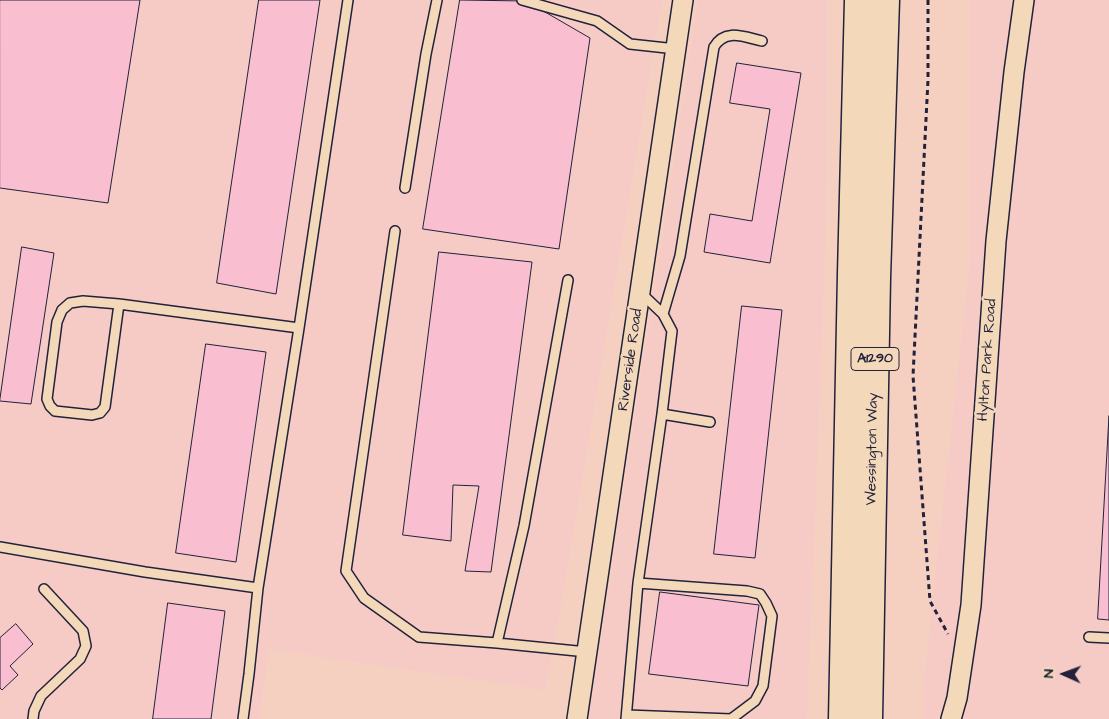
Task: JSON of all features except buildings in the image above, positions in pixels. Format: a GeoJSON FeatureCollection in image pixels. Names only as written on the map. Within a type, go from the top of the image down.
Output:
{"type":"FeatureCollection","features":[{"type":"Feature","properties":{"kind":"main road","name":"Wessington Way"},"geometry":{"type":"LineString","coordinates":[[843,719],[859,0]]}},
{"type":"Feature","properties":{"kind":"main road","name":"Wessington Way"},"geometry":{"type":"LineString","coordinates":[[868,719],[876,278],[885,0]]}},
{"type":"Feature","properties":{"kind":"street","name":"Riverside Road"},"geometry":{"type":"LineString","coordinates":[[577,719],[683,0]]}},
{"type":"Feature","properties":{"kind":"street","name":"Hylton Park Road"},"geometry":{"type":"LineString","coordinates":[[951,719],[957,698],[970,605],[996,241],[1014,72],[1024,0]]}},
{"type":"Feature","properties":{"kind":"lane"},"geometry":{"type":"LineString","coordinates":[[243,719],[258,588],[348,0]]}},
{"type":"Feature","properties":{"kind":"lane"},"geometry":{"type":"LineString","coordinates":[[405,188],[426,54],[437,0]]}},
{"type":"Feature","properties":{"kind":"lane"},"geometry":{"type":"LineString","coordinates":[[522,0],[597,21],[630,44],[676,49]]}},
{"type":"Feature","properties":{"kind":"lane"},"geometry":{"type":"LineString","coordinates":[[663,314],[680,256],[714,47],[718,41],[726,36],[734,35],[762,40]]}},
{"type":"Feature","properties":{"kind":"lane"},"geometry":{"type":"LineString","coordinates":[[394,231],[346,571],[364,598],[419,637],[587,652]]}},
{"type":"Feature","properties":{"kind":"lane"},"geometry":{"type":"LineString","coordinates":[[497,643],[524,526],[568,280]]}},
{"type":"Feature","properties":{"kind":"lane"},"geometry":{"type":"LineString","coordinates":[[638,583],[748,591],[760,594],[772,616],[763,686],[755,701],[732,719],[626,717],[638,583],[672,330],[663,314],[640,293]]}},
{"type":"Feature","properties":{"kind":"lane"},"geometry":{"type":"LineString","coordinates":[[119,304],[105,407],[100,413],[92,415],[55,410],[50,406],[48,399],[57,322],[62,310],[70,303],[83,301],[119,304],[299,328]]}},
{"type":"Feature","properties":{"kind":"lane"},"geometry":{"type":"LineString","coordinates":[[662,414],[710,422]]}},
{"type":"Feature","properties":{"kind":"lane"},"geometry":{"type":"LineString","coordinates":[[0,547],[145,572],[258,588]]}},
{"type":"Feature","properties":{"kind":"lane"},"geometry":{"type":"LineString","coordinates":[[33,719],[34,711],[41,696],[80,659],[86,646],[83,632],[44,589]]}},
{"type":"Feature","properties":{"kind":"lane"},"geometry":{"type":"LineString","coordinates":[[1089,637],[1109,638]]}},
{"type":"Feature","properties":{"kind":"path"},"geometry":{"type":"LineString","coordinates":[[928,0],[928,80],[913,376],[930,601],[948,634]]}},
{"type":"Feature","properties":{"kind":"shaded area"},"geometry":{"type":"Polygon","coordinates":[[[0,0],[662,0],[565,583],[545,690],[269,649],[259,719],[0,719],[0,0]]]}},
{"type":"Feature","properties":{"kind":"shaded area"},"geometry":{"type":"Polygon","coordinates":[[[698,0],[827,0],[826,227],[807,719],[589,719],[698,0]]]}},
{"type":"Feature","properties":{"kind":"shaded area"},"geometry":{"type":"Polygon","coordinates":[[[970,0],[1109,0],[1109,719],[924,719],[924,680],[970,260],[970,0]]]}}]}
